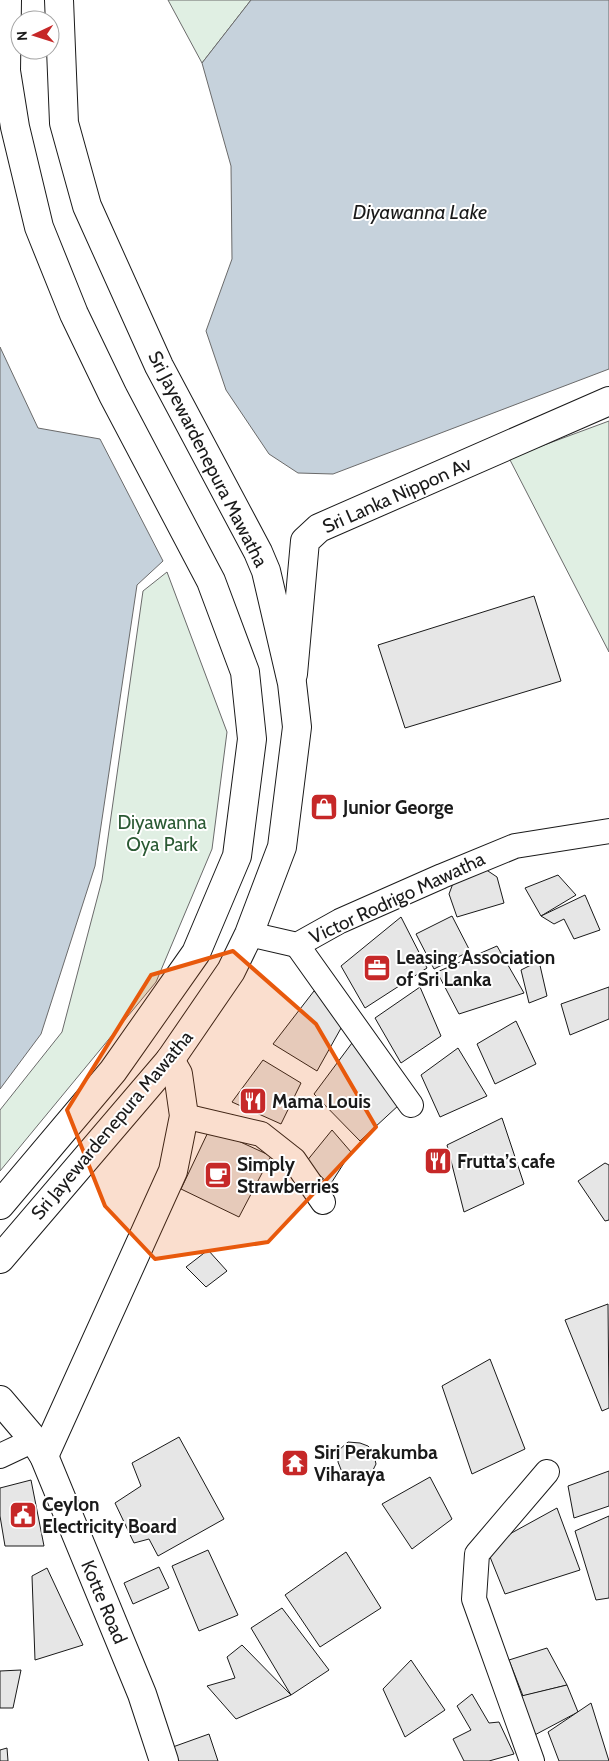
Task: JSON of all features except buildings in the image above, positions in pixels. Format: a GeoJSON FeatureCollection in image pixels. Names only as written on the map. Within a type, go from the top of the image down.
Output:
{"type":"FeatureCollection","features":[{"type":"Feature","properties":{"kind":"main road","name":"Sri Jayewardenepura Mawatha"},"geometry":{"type":"LineString","coordinates":[[0,1205],[113,1071],[196,953],[237,856],[252,739],[244,672],[211,581],[113,395],[74,314],[39,227],[15,128],[6,71],[8,0]]}},
{"type":"Feature","properties":{"kind":"main road","name":"Sri Jayewardenepura Mawatha"},"geometry":{"type":"LineString","coordinates":[[0,1259],[170,1060],[231,971],[249,934],[282,847],[297,727],[292,683],[266,571],[258,552],[159,366],[84,197],[64,123],[59,0]]}},
{"type":"Feature","properties":{"kind":"main road"},"geometry":{"type":"LineString","coordinates":[[0,28],[6,71]]}},
{"type":"Feature","properties":{"kind":"main road","name":"Sri Lanka Nippon Av"},"geometry":{"type":"LineString","coordinates":[[292,683],[305,541],[312,534],[319,528],[602,404]]}},
{"type":"Feature","properties":{"kind":"main road"},"geometry":{"type":"LineString","coordinates":[[39,1448],[173,1171],[184,1116],[178,1074],[170,1060]]}},
{"type":"Feature","properties":{"kind":"main road","name":"Kotte Road"},"geometry":{"type":"LineString","coordinates":[[0,1400],[39,1448],[142,1694],[164,1761]]}},
{"type":"Feature","properties":{"kind":"street","name":"Victor Rodrigo Mawatha"},"geometry":{"type":"LineString","coordinates":[[249,934],[296,945],[340,921],[516,846],[609,831]]}},
{"type":"Feature","properties":{"kind":"street"},"geometry":{"type":"LineString","coordinates":[[296,945],[411,1105]]}},
{"type":"Feature","properties":{"kind":"street"},"geometry":{"type":"LineString","coordinates":[[184,1116],[261,1134],[294,1160],[323,1202]]}},
{"type":"Feature","properties":{"kind":"street"},"geometry":{"type":"LineString","coordinates":[[0,1456],[39,1448]]}},
{"type":"Feature","properties":{"kind":"street"},"geometry":{"type":"LineString","coordinates":[[532,1761],[474,1599],[477,1554],[547,1472]]}},
{"type":"Feature","properties":{"kind":"highlighted area"},"geometry":{"type":"Polygon","coordinates":[[[233,951],[316,1024],[376,1127],[268,1242],[155,1259],[105,1206],[67,1110],[151,975],[233,951]]]}},
{"type":"Feature","properties":{"kind":"green space"},"geometry":{"type":"Polygon","coordinates":[[[168,0],[251,0],[202,63],[168,0]]]}},
{"type":"Feature","properties":{"kind":"green space"},"geometry":{"type":"Polygon","coordinates":[[[609,421],[609,652],[509,458],[609,421]]]}},
{"type":"Feature","properties":{"kind":"green space","name":"Diyawanna Oya Park"},"geometry":{"type":"Polygon","coordinates":[[[167,572],[227,732],[212,849],[156,982],[0,1171],[0,1110],[62,1032],[102,880],[143,591],[167,572]]]}},
{"type":"Feature","properties":{"kind":"water","name":"Diyawanna Lake"},"geometry":{"type":"Polygon","coordinates":[[[251,0],[609,0],[609,369],[333,474],[298,473],[269,454],[226,390],[206,331],[232,259],[231,166],[202,63],[251,0]]]}},
{"type":"Feature","properties":{"kind":"water"},"geometry":{"type":"Polygon","coordinates":[[[0,347],[38,428],[100,439],[163,561],[137,585],[95,866],[41,1034],[0,1089],[0,347]]]}},
{"type":"Feature","properties":{"kind":"place","name":"Junior George"},"geometry":{"type":"Point","coordinates":[324,807]}},
{"type":"Feature","properties":{"kind":"place","name":"Leasing Association of Sri Lanka"},"geometry":{"type":"Point","coordinates":[377,968]}},
{"type":"Feature","properties":{"kind":"place","name":"Mama Louis"},"geometry":{"type":"Point","coordinates":[253,1101]}},
{"type":"Feature","properties":{"kind":"place","name":"Frutta’s cafe"},"geometry":{"type":"Point","coordinates":[438,1161]}},
{"type":"Feature","properties":{"kind":"place","name":"Simply Strawberries"},"geometry":{"type":"Point","coordinates":[218,1175]}},
{"type":"Feature","properties":{"kind":"place","name":"Siri Perakumba Viharaya"},"geometry":{"type":"Point","coordinates":[295,1463]}},
{"type":"Feature","properties":{"kind":"place","name":"Ceylon Electricity Board"},"geometry":{"type":"Point","coordinates":[23,1515]}}]}
